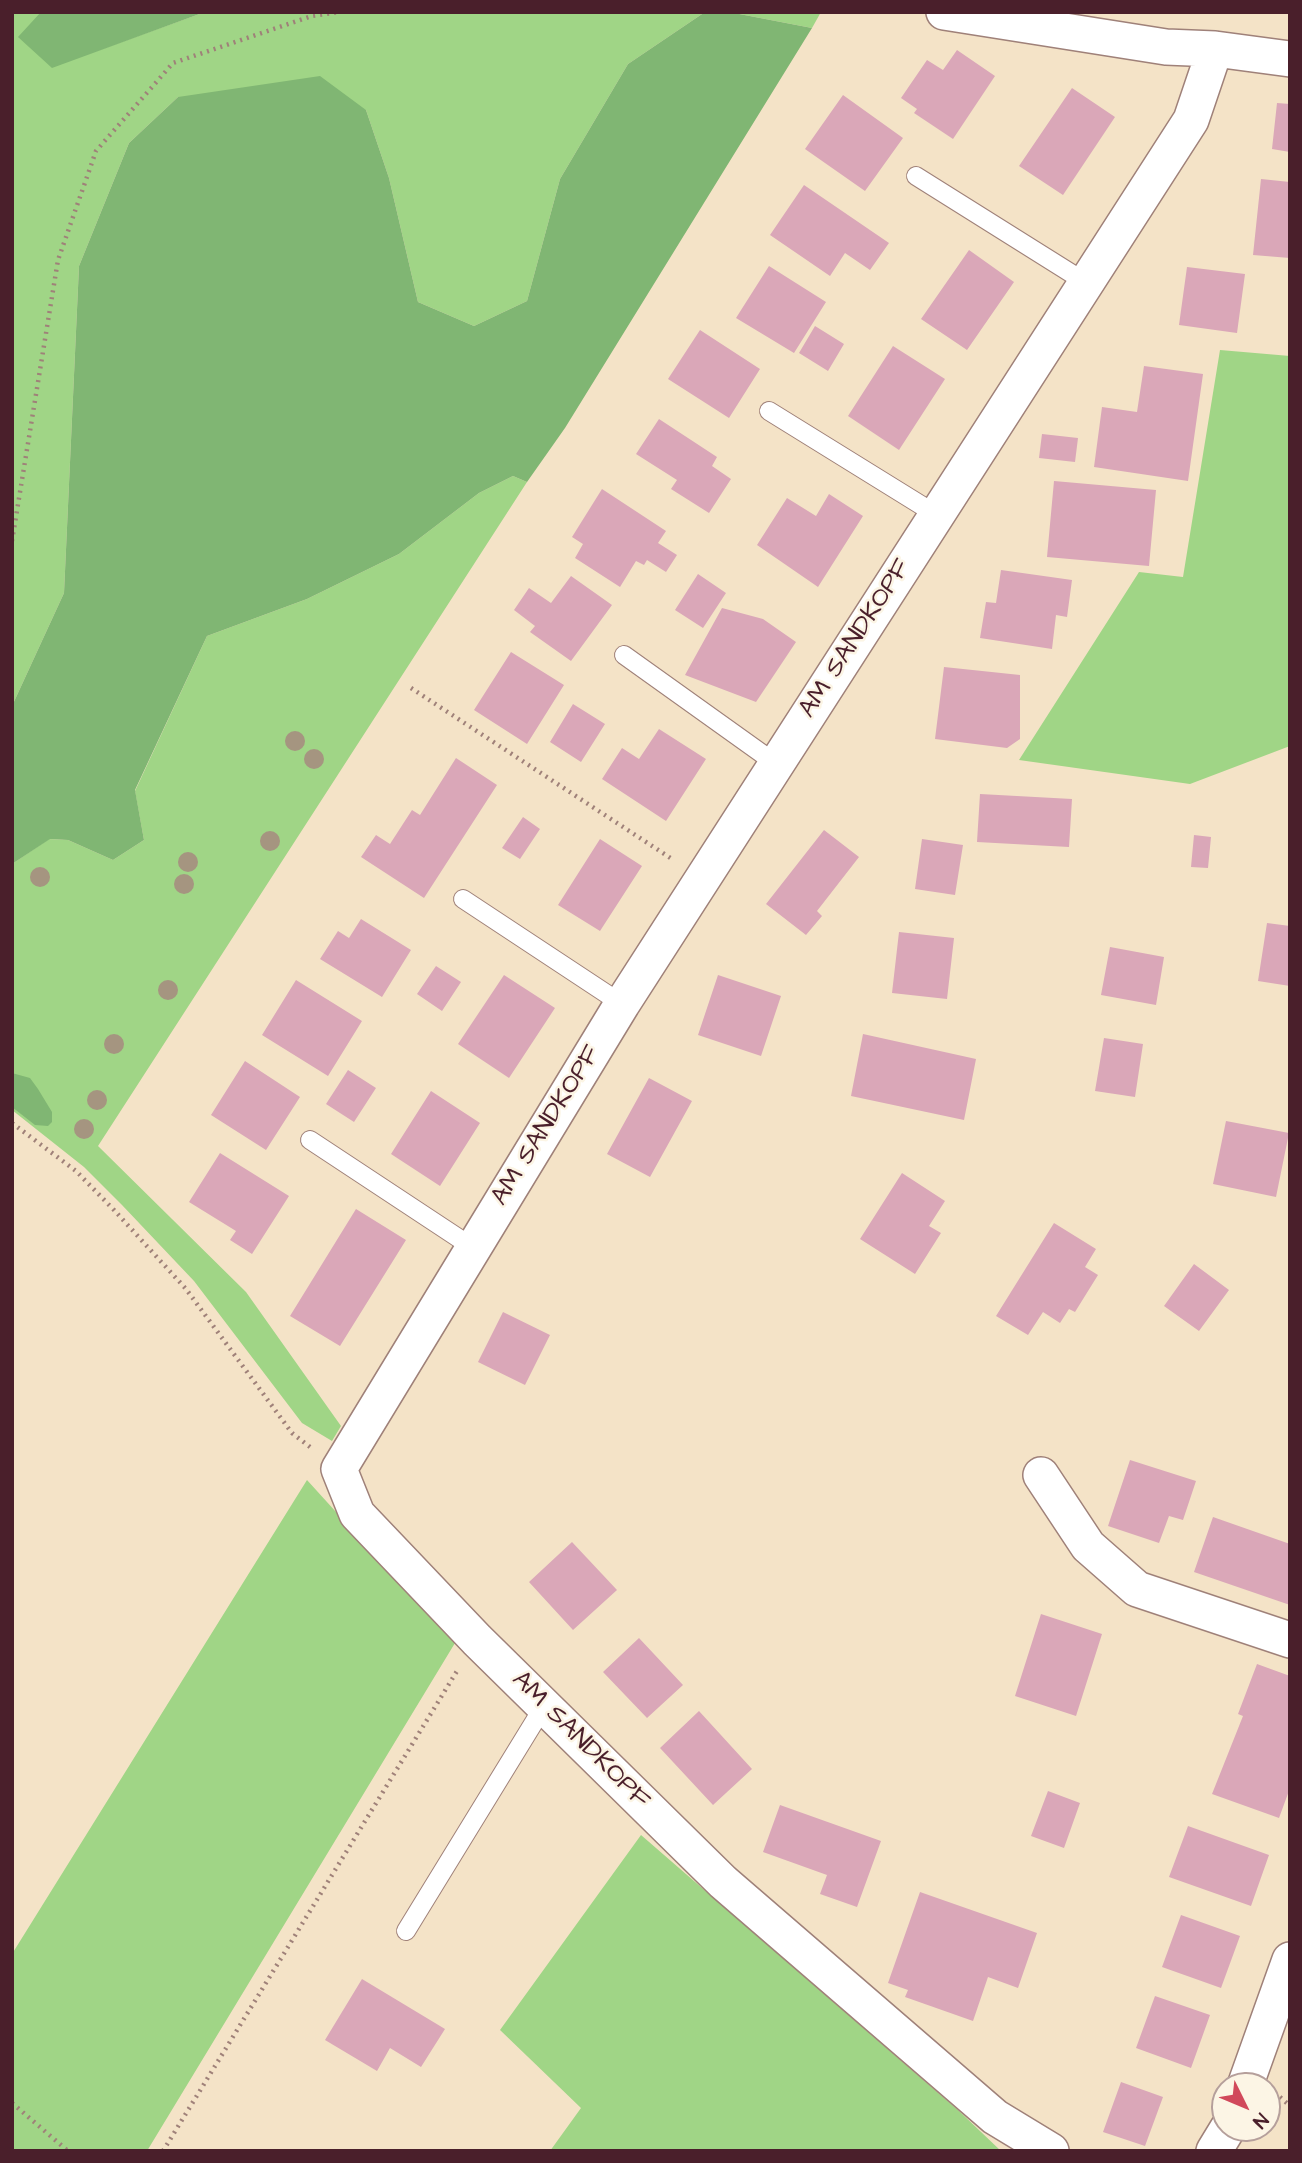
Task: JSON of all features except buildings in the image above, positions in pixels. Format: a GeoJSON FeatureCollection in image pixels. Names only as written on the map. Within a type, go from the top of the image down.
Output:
{"type":"FeatureCollection","features":[{"type":"Feature","properties":{"kind":"street"},"geometry":{"type":"LineString","coordinates":[[944,13],[1166,47],[1214,49],[1290,59]]}},
{"type":"Feature","properties":{"kind":"street","name":"AM SANDKOPF"},"geometry":{"type":"LineString","coordinates":[[1051,2151],[995,2117],[723,1882],[477,1640],[357,1514],[339,1469],[622,1004],[1191,120],[1214,49]]}},
{"type":"Feature","properties":{"kind":"street"},"geometry":{"type":"LineString","coordinates":[[1041,1475],[1088,1546],[1138,1589],[1290,1640]]}},
{"type":"Feature","properties":{"kind":"street"},"geometry":{"type":"LineString","coordinates":[[1250,2072],[1290,1961]]}},
{"type":"Feature","properties":{"kind":"lane"},"geometry":{"type":"LineString","coordinates":[[916,176],[1086,282]]}},
{"type":"Feature","properties":{"kind":"lane"},"geometry":{"type":"LineString","coordinates":[[769,411],[937,515]]}},
{"type":"Feature","properties":{"kind":"lane"},"geometry":{"type":"LineString","coordinates":[[624,655],[775,763]]}},
{"type":"Feature","properties":{"kind":"lane"},"geometry":{"type":"LineString","coordinates":[[463,899],[622,1004]]}},
{"type":"Feature","properties":{"kind":"lane"},"geometry":{"type":"LineString","coordinates":[[310,1140],[472,1247]]}},
{"type":"Feature","properties":{"kind":"lane"},"geometry":{"type":"LineString","coordinates":[[406,1931],[544,1706]]}},
{"type":"Feature","properties":{"kind":"path"},"geometry":{"type":"LineString","coordinates":[[12,541],[58,260],[96,150],[173,63],[312,16],[340,12]]}},
{"type":"Feature","properties":{"kind":"path"},"geometry":{"type":"LineString","coordinates":[[411,688],[702,879]]}},
{"type":"Feature","properties":{"kind":"path"},"geometry":{"type":"LineString","coordinates":[[12,1123],[76,1171],[114,1210],[186,1290],[292,1433],[339,1469]]}},
{"type":"Feature","properties":{"kind":"path"},"geometry":{"type":"LineString","coordinates":[[163,2151],[477,1640]]}},
{"type":"Feature","properties":{"kind":"path"},"geometry":{"type":"LineString","coordinates":[[12,2103],[68,2151]]}},
{"type":"Feature","properties":{"kind":"green space"},"geometry":{"type":"Polygon","coordinates":[[[12,12],[41,12],[52,67],[205,12],[705,12],[628,64],[560,179],[527,301],[474,326],[418,302],[389,178],[366,110],[178,97],[129,143],[79,266],[64,593],[12,706],[12,12]]]}},
{"type":"Feature","properties":{"kind":"green space"},"geometry":{"type":"Polygon","coordinates":[[[41,12],[205,12],[52,68],[18,37],[41,12]]]}},
{"type":"Feature","properties":{"kind":"green space"},"geometry":{"type":"Polygon","coordinates":[[[705,12],[729,12],[812,28],[565,428],[527,482],[513,476],[479,493],[399,554],[307,599],[207,636],[135,790],[144,840],[113,860],[68,840],[50,839],[12,864],[12,706],[64,593],[79,266],[129,143],[178,97],[320,76],[366,110],[389,178],[418,302],[474,326],[527,301],[560,179],[628,64],[705,12]]]}},
{"type":"Feature","properties":{"kind":"green space"},"geometry":{"type":"Polygon","coordinates":[[[729,12],[821,12],[812,28],[729,12]]]}},
{"type":"Feature","properties":{"kind":"green space"},"geometry":{"type":"Polygon","coordinates":[[[1220,350],[1290,356],[1290,746],[1190,784],[1019,760],[1139,572],[1183,577],[1220,350]]]}},
{"type":"Feature","properties":{"kind":"green space"},"geometry":{"type":"Polygon","coordinates":[[[513,476],[527,482],[98,1146],[246,1292],[341,1426],[332,1441],[302,1423],[194,1281],[122,1205],[84,1167],[12,1110],[12,864],[49,839],[68,840],[113,860],[144,840],[135,791],[207,636],[307,599],[399,554],[479,493],[513,476]]]}},
{"type":"Feature","properties":{"kind":"green space"},"geometry":{"type":"Polygon","coordinates":[[[12,1073],[30,1078],[38,1089],[52,1112],[52,1122],[48,1126],[35,1125],[12,1107],[12,1073]]]}},
{"type":"Feature","properties":{"kind":"green space"},"geometry":{"type":"Polygon","coordinates":[[[307,1480],[455,1643],[147,2151],[12,2151],[12,1954],[307,1480]]]}},
{"type":"Feature","properties":{"kind":"green space"},"geometry":{"type":"Polygon","coordinates":[[[641,1835],[959,2111],[1001,2151],[550,2151],[581,2108],[500,2030],[641,1835]]]}}]}
